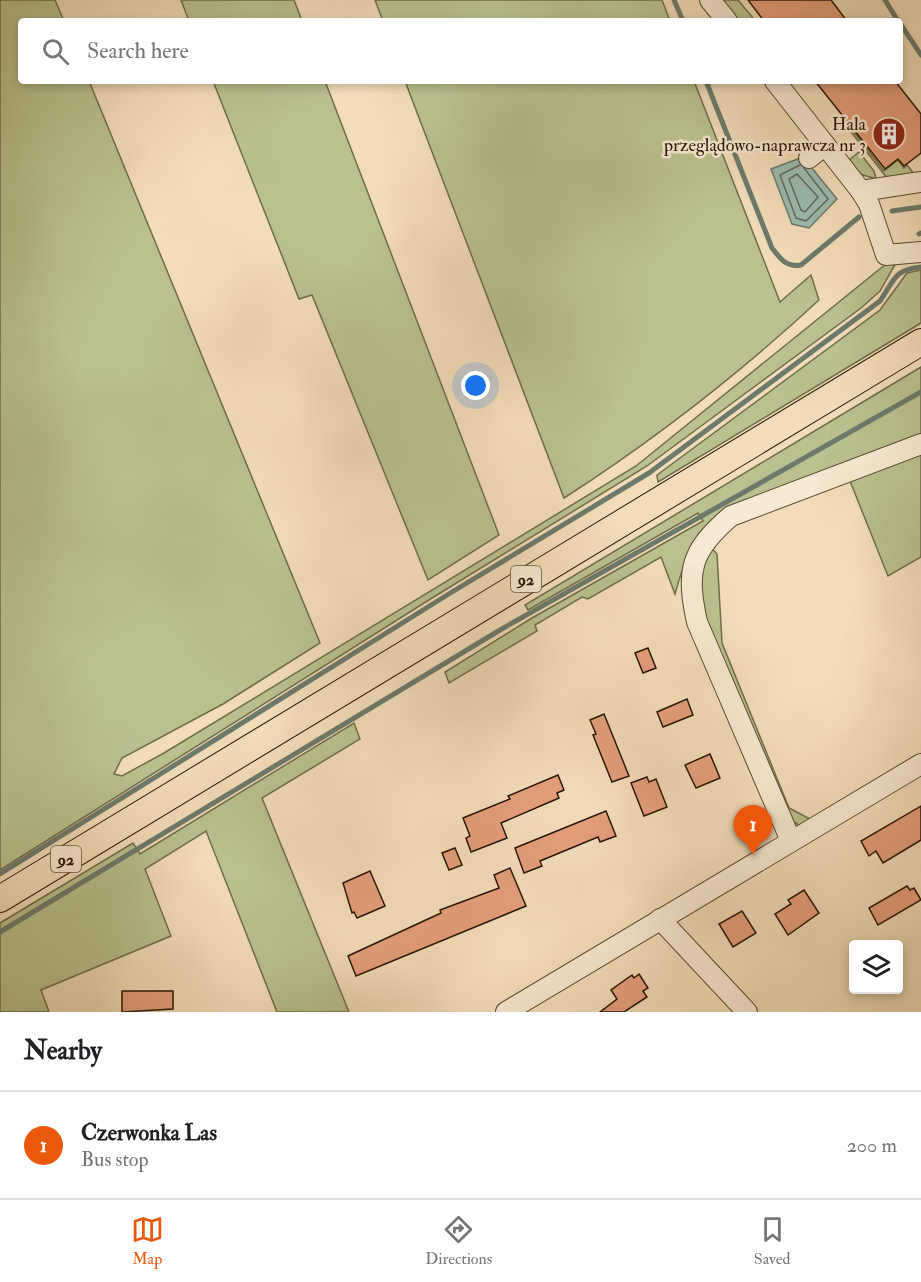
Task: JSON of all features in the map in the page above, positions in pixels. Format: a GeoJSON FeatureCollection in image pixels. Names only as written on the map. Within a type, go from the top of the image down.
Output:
{"type":"FeatureCollection","features":[{"type":"Feature","properties":{"kind":"main road","name":"92"},"geometry":{"type":"LineString","coordinates":[[0,899],[921,342]]}},
{"type":"Feature","properties":{"kind":"street"},"geometry":{"type":"LineString","coordinates":[[710,0],[725,18]]}},
{"type":"Feature","properties":{"kind":"street"},"geometry":{"type":"LineString","coordinates":[[777,84],[861,191],[869,204],[886,255],[921,252]]}},
{"type":"Feature","properties":{"kind":"street"},"geometry":{"type":"LineString","coordinates":[[808,158],[825,144]]}},
{"type":"Feature","properties":{"kind":"street"},"geometry":{"type":"LineString","coordinates":[[861,191],[921,182]]}},
{"type":"Feature","properties":{"kind":"street"},"geometry":{"type":"LineString","coordinates":[[791,841],[697,622],[690,588],[694,561],[710,534],[731,516],[921,444]]}},
{"type":"Feature","properties":{"kind":"street"},"geometry":{"type":"LineString","coordinates":[[506,1012],[921,764]]}},
{"type":"Feature","properties":{"kind":"street"},"geometry":{"type":"LineString","coordinates":[[660,919],[747,1012]]}},
{"type":"Feature","properties":{"kind":"green space"},"geometry":{"type":"Polygon","coordinates":[[[0,0],[55,0],[63,18],[18,18],[18,84],[90,84],[320,643],[223,704],[122,758],[114,774],[122,776],[164,753],[636,466],[891,260],[897,261],[880,291],[861,308],[647,466],[432,598],[0,870],[0,0]]]}},
{"type":"Feature","properties":{"kind":"green space"},"geometry":{"type":"Polygon","coordinates":[[[181,0],[294,0],[301,18],[188,18],[181,0]]]}},
{"type":"Feature","properties":{"kind":"green space"},"geometry":{"type":"Polygon","coordinates":[[[375,0],[662,0],[669,18],[382,18],[375,0]]]}},
{"type":"Feature","properties":{"kind":"green space"},"geometry":{"type":"Polygon","coordinates":[[[720,0],[738,0],[753,18],[734,18],[720,0]]]}},
{"type":"Feature","properties":{"kind":"green space"},"geometry":{"type":"Polygon","coordinates":[[[214,84],[326,84],[499,535],[428,580],[312,295],[299,299],[214,84]]]}},
{"type":"Feature","properties":{"kind":"green space"},"geometry":{"type":"Polygon","coordinates":[[[406,84],[695,84],[780,302],[811,275],[819,300],[696,405],[631,453],[564,498],[406,84]]]}},
{"type":"Feature","properties":{"kind":"green space"},"geometry":{"type":"Polygon","coordinates":[[[843,118],[884,171],[898,160],[904,168],[907,165],[914,174],[887,178],[841,119],[843,118]]]}},
{"type":"Feature","properties":{"kind":"green space"},"geometry":{"type":"Polygon","coordinates":[[[859,152],[874,171],[876,179],[860,174],[849,160],[859,152]]]}},
{"type":"Feature","properties":{"kind":"green space"},"geometry":{"type":"Polygon","coordinates":[[[921,270],[921,323],[658,482],[657,475],[880,310],[907,273],[921,270]]]}},
{"type":"Feature","properties":{"kind":"green space"},"geometry":{"type":"Polygon","coordinates":[[[921,367],[921,437],[721,513],[704,530],[691,549],[675,594],[661,557],[588,599],[582,597],[535,625],[537,631],[449,683],[445,672],[532,618],[703,521],[698,513],[528,610],[525,605],[921,367]]]}},
{"type":"Feature","properties":{"kind":"green space"},"geometry":{"type":"Polygon","coordinates":[[[921,448],[921,557],[888,576],[848,476],[921,448]]]}},
{"type":"Feature","properties":{"kind":"green space"},"geometry":{"type":"Polygon","coordinates":[[[708,544],[717,554],[722,643],[789,808],[812,820],[802,827],[789,819],[720,663],[699,597],[701,563],[708,544]]]}},
{"type":"Feature","properties":{"kind":"green space"},"geometry":{"type":"Polygon","coordinates":[[[354,723],[360,739],[262,798],[349,1012],[277,1012],[206,831],[145,869],[171,936],[41,990],[49,1012],[0,1012],[0,923],[133,843],[140,854],[354,723]]]}},
{"type":"Feature","properties":{"kind":"water"},"geometry":{"type":"Polygon","coordinates":[[[803,157],[837,199],[809,228],[792,224],[771,169],[803,157]]]}},
{"type":"Feature","properties":{"kind":"building"},"geometry":{"type":"Polygon","coordinates":[[[748,0],[831,0],[845,18],[762,18],[748,0]]]}},
{"type":"Feature","properties":{"kind":"building","name":"Hala przeglądowo-naprawcza nr 3"},"geometry":{"type":"Polygon","coordinates":[[[817,84],[897,84],[921,114],[921,153],[904,166],[898,159],[885,169],[817,84]]]}},
{"type":"Feature","properties":{"kind":"building"},"geometry":{"type":"Polygon","coordinates":[[[648,648],[656,668],[643,673],[635,653],[648,648]]]}},
{"type":"Feature","properties":{"kind":"building"},"geometry":{"type":"Polygon","coordinates":[[[687,699],[693,715],[663,727],[657,712],[687,699]]]}},
{"type":"Feature","properties":{"kind":"building"},"geometry":{"type":"Polygon","coordinates":[[[604,714],[629,776],[612,782],[593,735],[596,734],[590,720],[604,714]]]}},
{"type":"Feature","properties":{"kind":"building"},"geometry":{"type":"Polygon","coordinates":[[[710,754],[720,778],[696,788],[685,765],[710,754]]]}},
{"type":"Feature","properties":{"kind":"building"},"geometry":{"type":"Polygon","coordinates":[[[558,775],[564,790],[557,793],[559,798],[501,823],[507,838],[471,852],[466,838],[470,836],[463,818],[510,799],[508,796],[558,775]]]}},
{"type":"Feature","properties":{"kind":"building"},"geometry":{"type":"Polygon","coordinates":[[[647,777],[649,782],[656,779],[667,807],[644,816],[631,783],[647,777]]]}},
{"type":"Feature","properties":{"kind":"building"},"geometry":{"type":"Polygon","coordinates":[[[921,806],[921,840],[883,863],[876,851],[869,856],[861,841],[921,806]]]}},
{"type":"Feature","properties":{"kind":"building"},"geometry":{"type":"Polygon","coordinates":[[[606,811],[616,836],[600,842],[598,837],[540,861],[542,866],[524,873],[515,848],[606,811]]]}},
{"type":"Feature","properties":{"kind":"building"},"geometry":{"type":"Polygon","coordinates":[[[455,848],[462,865],[449,870],[442,853],[455,848]]]}},
{"type":"Feature","properties":{"kind":"building"},"geometry":{"type":"Polygon","coordinates":[[[510,868],[526,906],[356,976],[348,956],[441,913],[440,910],[499,888],[494,875],[510,868]]]}},
{"type":"Feature","properties":{"kind":"building"},"geometry":{"type":"Polygon","coordinates":[[[370,871],[385,906],[357,918],[354,912],[352,913],[343,883],[370,871]]]}},
{"type":"Feature","properties":{"kind":"building"},"geometry":{"type":"Polygon","coordinates":[[[907,886],[910,890],[914,888],[921,900],[878,925],[869,908],[907,886]]]}},
{"type":"Feature","properties":{"kind":"building"},"geometry":{"type":"Polygon","coordinates":[[[804,890],[819,913],[788,935],[775,914],[791,904],[788,900],[804,890]]]}},
{"type":"Feature","properties":{"kind":"building"},"geometry":{"type":"Polygon","coordinates":[[[742,911],[756,933],[733,947],[719,924],[742,911]]]}},
{"type":"Feature","properties":{"kind":"building"},"geometry":{"type":"Polygon","coordinates":[[[639,974],[648,988],[643,991],[647,997],[624,1012],[600,1012],[617,999],[611,990],[632,975],[634,978],[639,974]]]}},
{"type":"Feature","properties":{"kind":"building"},"geometry":{"type":"Polygon","coordinates":[[[122,991],[173,991],[173,1009],[122,1012],[122,991]]]}},
{"type":"Feature","properties":{"kind":"waterway"},"geometry":{"type":"LineString","coordinates":[[674,0],[682,18]]}},
{"type":"Feature","properties":{"kind":"waterway"},"geometry":{"type":"LineString","coordinates":[[885,0],[896,18]]}},
{"type":"Feature","properties":{"kind":"waterway"},"geometry":{"type":"LineString","coordinates":[[903,28],[921,55]]}},
{"type":"Feature","properties":{"kind":"waterway"},"geometry":{"type":"LineString","coordinates":[[707,84],[772,248],[784,261],[791,265],[801,265],[859,217]]}},
{"type":"Feature","properties":{"kind":"waterway"},"geometry":{"type":"LineString","coordinates":[[892,211],[921,207]]}},
{"type":"Feature","properties":{"kind":"waterway"},"geometry":{"type":"LineString","coordinates":[[0,874],[452,592],[649,473],[880,301],[900,273],[921,267]]}},
{"type":"Feature","properties":{"kind":"waterway"},"geometry":{"type":"LineString","coordinates":[[0,932],[500,630],[921,392]]}},
{"type":"Feature","properties":{"kind":"place","name":"Hala przeglądowo-naprawcza nr 3"},"geometry":{"type":"Point","coordinates":[889,134]}},
{"type":"Feature","properties":{"kind":"place","name":"Czerwonka Las"},"geometry":{"type":"Point","coordinates":[753,855]}}]}
